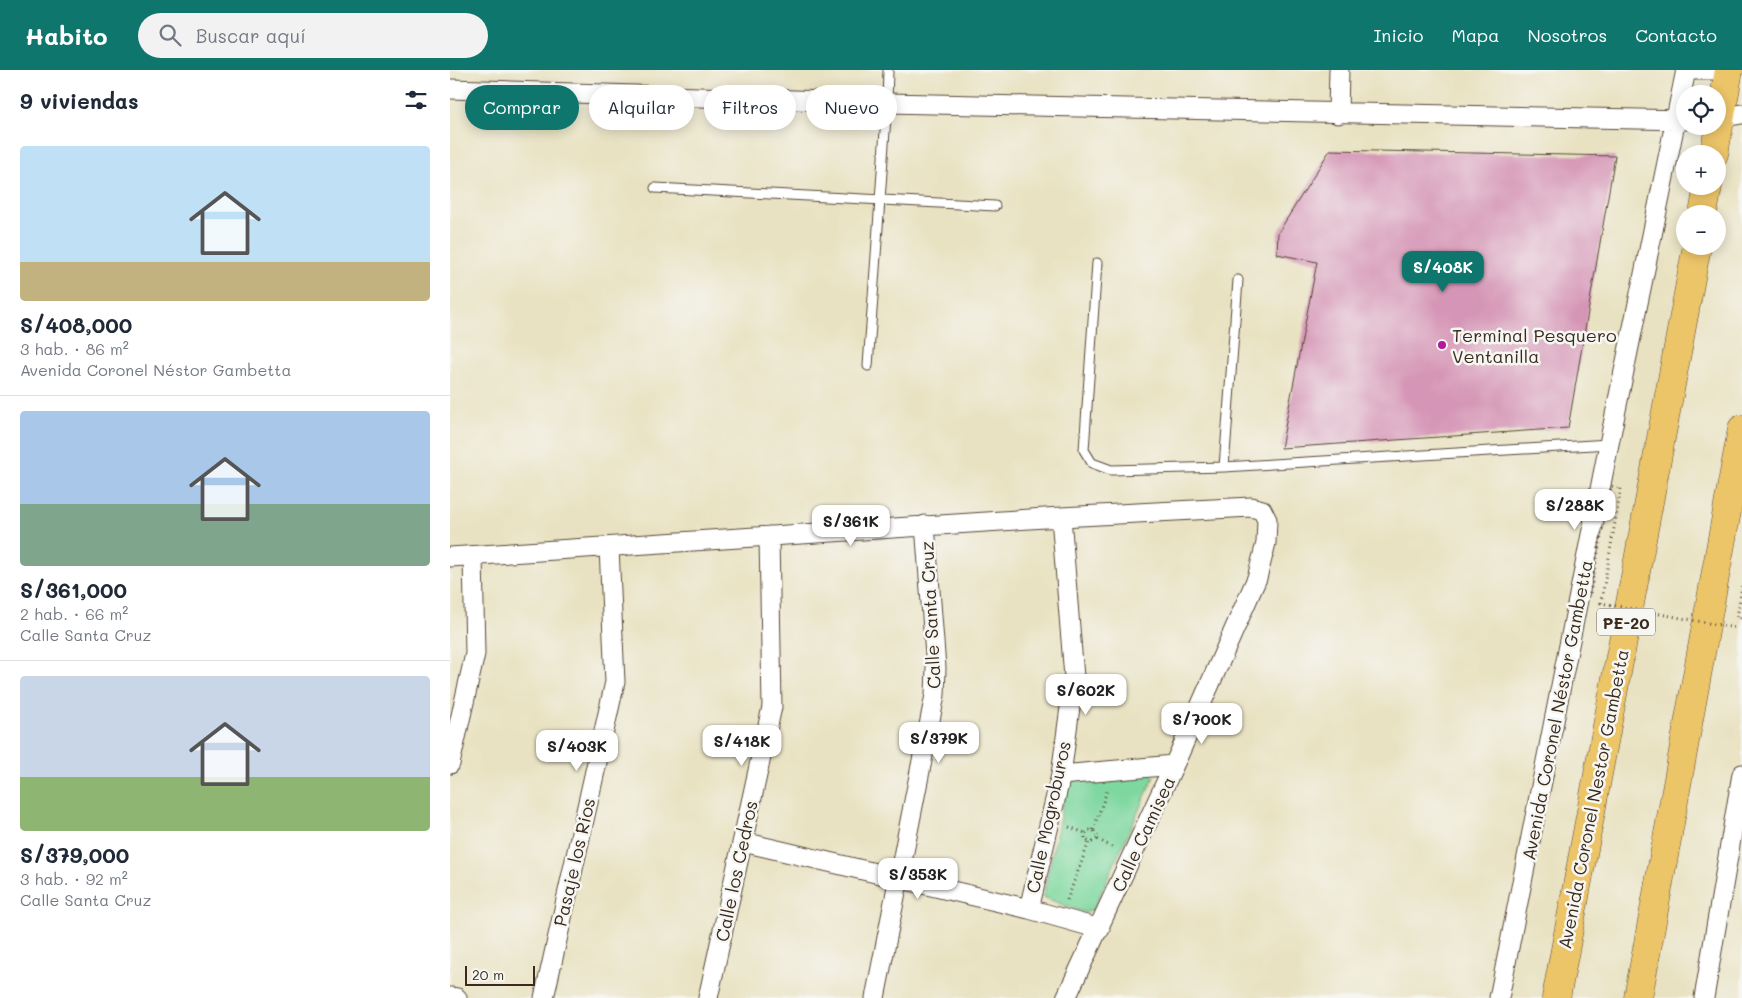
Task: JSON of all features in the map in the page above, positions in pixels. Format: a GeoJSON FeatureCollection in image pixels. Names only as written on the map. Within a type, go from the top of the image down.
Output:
{"type":"FeatureCollection","features":[{"type":"Feature","properties":{"kind":"highway"},"geometry":{"type":"LineString","coordinates":[[1717,145],[1727,117],[1729,70]]}},
{"type":"Feature","properties":{"kind":"highway","name":"Avenida Coronel Nestor Gambetta"},"geometry":{"type":"LineString","coordinates":[[1556,998],[1695,255]]}},
{"type":"Feature","properties":{"kind":"highway"},"geometry":{"type":"LineString","coordinates":[[1638,998],[1739,462],[1742,429]]}},
{"type":"Feature","properties":{"kind":"street"},"geometry":{"type":"LineString","coordinates":[[1338,114],[1339,70]]}},
{"type":"Feature","properties":{"kind":"street"},"geometry":{"type":"LineString","coordinates":[[1685,70],[1729,70]]}},
{"type":"Feature","properties":{"kind":"street","name":"Avenida Coronel Néstor Gambetta"},"geometry":{"type":"LineString","coordinates":[[1684,85],[1685,70]]}},
{"type":"Feature","properties":{"kind":"street"},"geometry":{"type":"LineString","coordinates":[[450,89],[806,100]]}},
{"type":"Feature","properties":{"kind":"street"},"geometry":{"type":"LineString","coordinates":[[897,103],[1676,120]]}},
{"type":"Feature","properties":{"kind":"street","name":"Avenida Coronel Néstor Gambetta"},"geometry":{"type":"LineString","coordinates":[[1500,998],[1609,444],[1677,135]]}},
{"type":"Feature","properties":{"kind":"street","name":"Calle Camisea"},"geometry":{"type":"LineString","coordinates":[[1061,517],[1251,507],[1262,510],[1267,520],[1266,543],[1257,578],[1100,929],[1066,998]]}},
{"type":"Feature","properties":{"kind":"street"},"geometry":{"type":"LineString","coordinates":[[450,557],[1061,517]]}},
{"type":"Feature","properties":{"kind":"street","name":"Calle Mogroburos"},"geometry":{"type":"LineString","coordinates":[[1029,909],[1061,774],[1074,677],[1061,517]]}},
{"type":"Feature","properties":{"kind":"street","name":"Calle Santa Cruz"},"geometry":{"type":"LineString","coordinates":[[876,998],[935,695],[936,668],[925,526]]}},
{"type":"Feature","properties":{"kind":"street","name":"Calle los Cedros"},"geometry":{"type":"LineString","coordinates":[[708,998],[772,707],[769,536]]}},
{"type":"Feature","properties":{"kind":"street","name":"Pasaje los Rios"},"geometry":{"type":"LineString","coordinates":[[544,998],[614,682],[609,547]]}},
{"type":"Feature","properties":{"kind":"street"},"geometry":{"type":"LineString","coordinates":[[450,764],[474,654],[473,556]]}},
{"type":"Feature","properties":{"kind":"street"},"geometry":{"type":"LineString","coordinates":[[1061,774],[1174,765]]}},
{"type":"Feature","properties":{"kind":"street"},"geometry":{"type":"LineString","coordinates":[[1704,998],[1738,818],[1742,774]]}},
{"type":"Feature","properties":{"kind":"street"},"geometry":{"type":"LineString","coordinates":[[742,842],[1029,909],[1100,929]]}},
{"type":"Feature","properties":{"kind":"street"},"geometry":{"type":"LineString","coordinates":[[450,997],[457,998]]}},
{"type":"Feature","properties":{"kind":"lane"},"geometry":{"type":"LineString","coordinates":[[888,70],[888,85]]}},
{"type":"Feature","properties":{"kind":"lane"},"geometry":{"type":"LineString","coordinates":[[868,366],[885,130]]}},
{"type":"Feature","properties":{"kind":"lane"},"geometry":{"type":"LineString","coordinates":[[655,188],[995,206]]}},
{"type":"Feature","properties":{"kind":"lane"},"geometry":{"type":"LineString","coordinates":[[1097,263],[1084,450],[1092,463],[1111,470],[1224,467],[1609,444]]}},
{"type":"Feature","properties":{"kind":"lane"},"geometry":{"type":"LineString","coordinates":[[1224,467],[1238,280]]}},
{"type":"Feature","properties":{"kind":"path"},"geometry":{"type":"LineString","coordinates":[[1590,593],[1610,486],[1621,488],[1601,603],[1735,628]]}},
{"type":"Feature","properties":{"kind":"path"},"geometry":{"type":"LineString","coordinates":[[1742,586],[1737,618],[1742,618]]}},
{"type":"Feature","properties":{"kind":"path"},"geometry":{"type":"LineString","coordinates":[[1093,830],[1108,789]]}},
{"type":"Feature","properties":{"kind":"path"},"geometry":{"type":"LineString","coordinates":[[1060,823],[1085,833]]}},
{"type":"Feature","properties":{"kind":"path"},"geometry":{"type":"LineString","coordinates":[[1085,833],[1093,830]]}},
{"type":"Feature","properties":{"kind":"path"},"geometry":{"type":"LineString","coordinates":[[1093,830],[1097,838],[1119,850]]}},
{"type":"Feature","properties":{"kind":"path"},"geometry":{"type":"LineString","coordinates":[[1085,833],[1085,839],[1088,842]]}},
{"type":"Feature","properties":{"kind":"path"},"geometry":{"type":"LineString","coordinates":[[1088,842],[1093,842],[1097,838]]}},
{"type":"Feature","properties":{"kind":"path"},"geometry":{"type":"LineString","coordinates":[[1067,901],[1088,842]]}},
{"type":"Feature","properties":{"kind":"path"},"geometry":{"type":"LineString","coordinates":[[1059,899],[1073,903]]}},
{"type":"Feature","properties":{"kind":"green space"},"geometry":{"type":"Polygon","coordinates":[[[1147,769],[1154,777],[1094,908],[1085,913],[1043,897],[1069,775],[1147,769]]]}},
{"type":"Feature","properties":{"kind":"building","name":"Terminal Pesquero Ventanilla"},"geometry":{"type":"Polygon","coordinates":[[[1330,150],[1615,156],[1568,428],[1281,448],[1317,262],[1277,254],[1278,233],[1330,150]]]}},
{"type":"Feature","properties":{"kind":"place","name":"Terminal Pesquero Ventanilla"},"geometry":{"type":"Point","coordinates":[1442,345]}}]}
